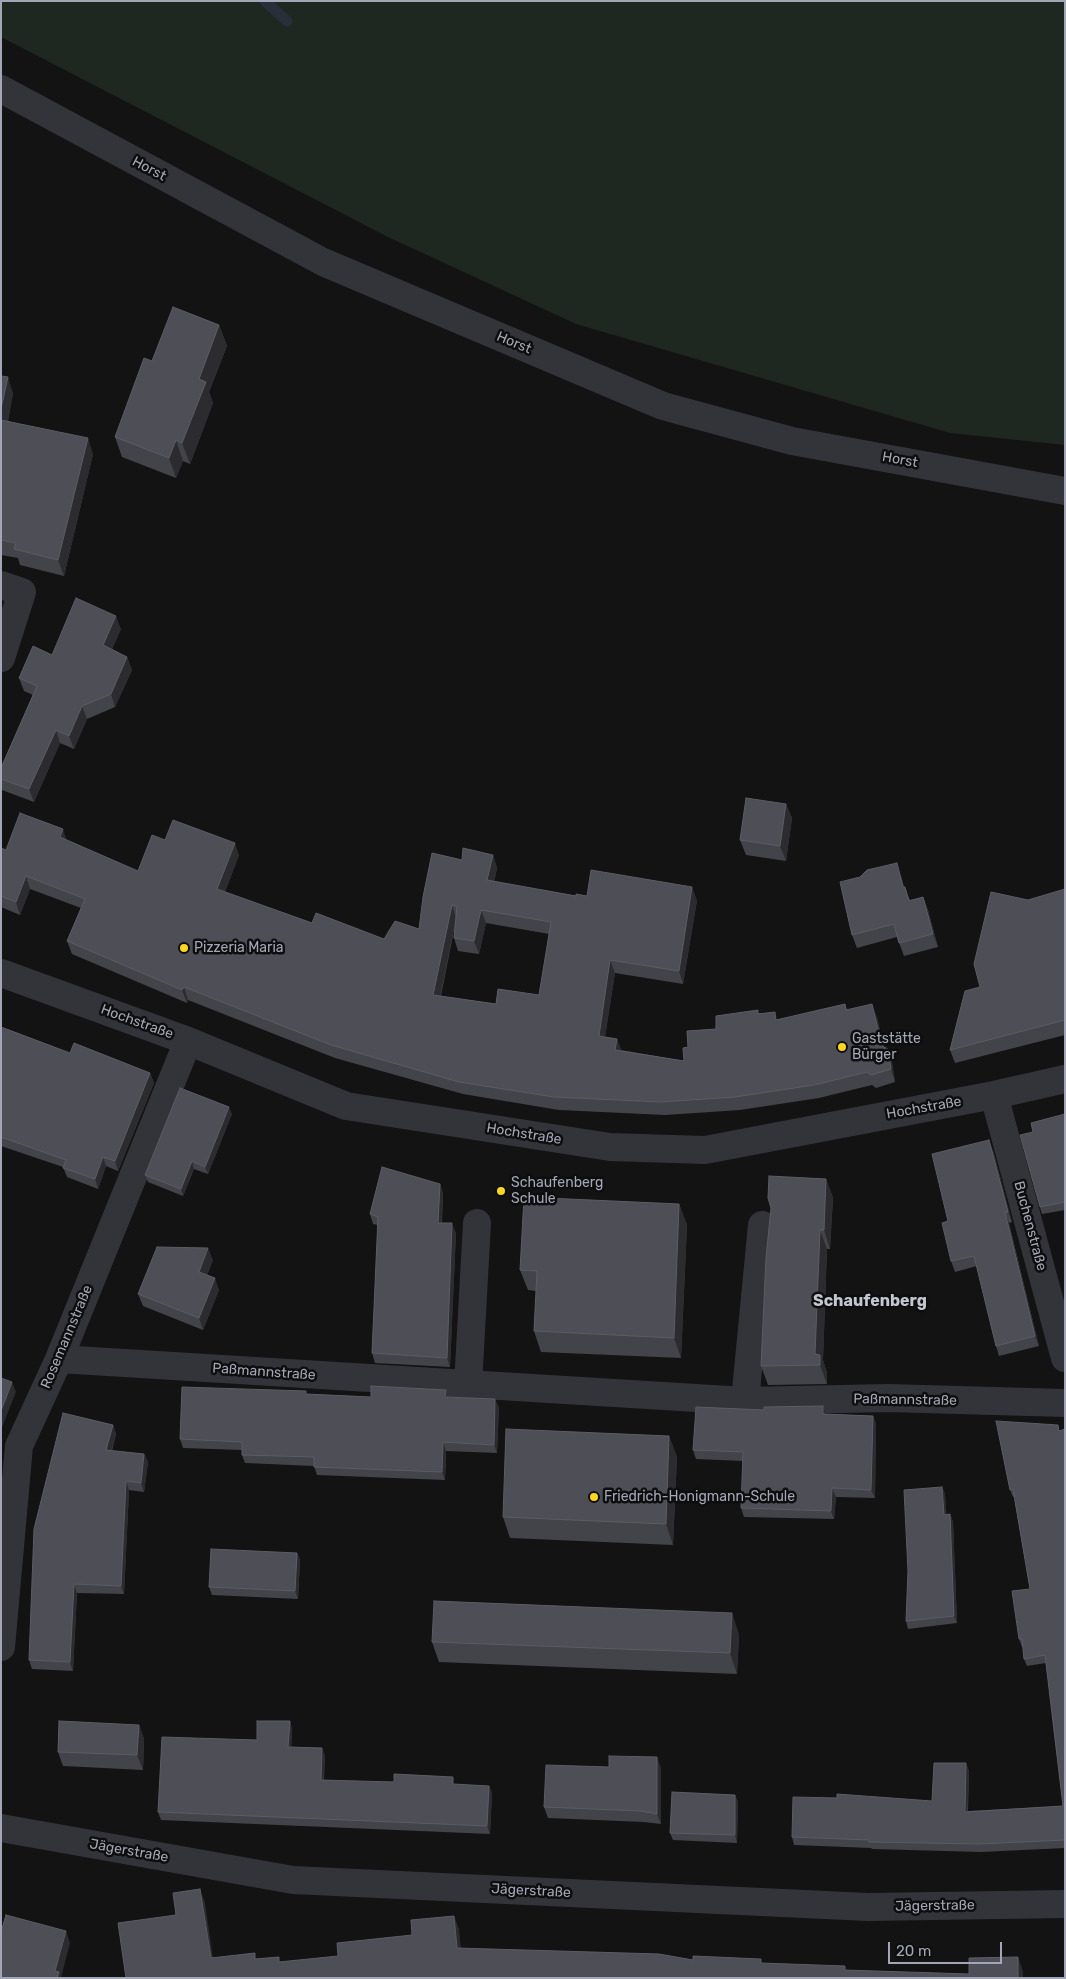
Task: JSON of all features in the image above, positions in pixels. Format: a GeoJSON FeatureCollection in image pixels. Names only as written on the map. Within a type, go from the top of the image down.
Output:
{"type":"FeatureCollection","features":[{"type":"Feature","properties":{"kind":"street","name":"Horst"},"geometry":{"type":"LineString","coordinates":[[1,89],[323,262],[663,406],[792,441],[1065,491]]}},
{"type":"Feature","properties":{"kind":"street"},"geometry":{"type":"LineString","coordinates":[[1,585],[22,592],[1,658]]}},
{"type":"Feature","properties":{"kind":"street","name":"Hochstraße"},"geometry":{"type":"LineString","coordinates":[[1,973],[188,1041],[346,1106],[610,1147],[704,1150],[994,1095],[1065,1079]]}},
{"type":"Feature","properties":{"kind":"street","name":"Rosemannstraße"},"geometry":{"type":"LineString","coordinates":[[1,1647],[20,1446],[60,1359],[188,1041]]}},
{"type":"Feature","properties":{"kind":"street","name":"Buchenstraße"},"geometry":{"type":"LineString","coordinates":[[994,1095],[1065,1358]]}},
{"type":"Feature","properties":{"kind":"street"},"geometry":{"type":"LineString","coordinates":[[468,1385],[477,1223]]}},
{"type":"Feature","properties":{"kind":"street"},"geometry":{"type":"LineString","coordinates":[[745,1401],[762,1225]]}},
{"type":"Feature","properties":{"kind":"street","name":"Paßmannstraße"},"geometry":{"type":"LineString","coordinates":[[60,1359],[745,1401],[888,1398],[1065,1403]]}},
{"type":"Feature","properties":{"kind":"street","name":"Jägerstraße"},"geometry":{"type":"LineString","coordinates":[[1,1828],[294,1880],[868,1907],[1065,1904]]}},
{"type":"Feature","properties":{"kind":"shaded area"},"geometry":{"type":"Polygon","coordinates":[[[1,1],[1065,1],[1065,445],[950,433],[576,324],[388,237],[1,37],[1,1]]]}},
{"type":"Feature","properties":{"kind":"building"},"geometry":{"type":"Polygon","coordinates":[[[173,307],[219,325],[199,379],[206,382],[182,443],[176,440],[169,458],[115,437],[144,358],[152,361],[173,307]]]}},
{"type":"Feature","properties":{"kind":"building"},"geometry":{"type":"Polygon","coordinates":[[[1,376],[8,377],[1,409],[1,376]]]}},
{"type":"Feature","properties":{"kind":"building"},"geometry":{"type":"Polygon","coordinates":[[[1,420],[88,438],[58,560],[14,549],[16,543],[1,540],[1,420]]]}},
{"type":"Feature","properties":{"kind":"building"},"geometry":{"type":"Polygon","coordinates":[[[76,598],[116,616],[103,645],[127,657],[111,694],[82,706],[69,736],[56,730],[29,789],[1,779],[1,768],[37,686],[19,678],[33,646],[52,655],[76,598]]]}},
{"type":"Feature","properties":{"kind":"building"},"geometry":{"type":"Polygon","coordinates":[[[746,798],[786,804],[780,846],[740,840],[746,798]]]}},
{"type":"Feature","properties":{"kind":"building"},"geometry":{"type":"Polygon","coordinates":[[[20,813],[63,829],[60,837],[138,871],[152,835],[165,840],[173,820],[235,843],[217,889],[312,923],[316,913],[384,939],[395,921],[419,929],[432,853],[462,860],[463,848],[493,855],[487,880],[576,896],[576,894],[587,896],[591,870],[692,887],[679,971],[610,960],[599,1036],[617,1039],[615,1050],[684,1061],[683,1048],[688,1047],[687,1031],[716,1029],[716,1016],[758,1010],[758,1014],[775,1012],[776,1020],[845,1004],[846,1010],[872,1004],[882,1046],[888,1049],[891,1069],[871,1075],[867,1072],[814,1085],[735,1097],[660,1102],[554,1097],[459,1082],[331,1045],[184,987],[182,990],[67,941],[85,899],[26,876],[16,902],[1,896],[1,848],[6,850],[20,813]],[[452,905],[433,995],[496,1004],[498,989],[539,995],[551,922],[481,910],[474,941],[454,938],[457,906],[452,905]]]}},
{"type":"Feature","properties":{"kind":"building"},"geometry":{"type":"Polygon","coordinates":[[[897,863],[903,887],[905,887],[909,901],[923,897],[933,934],[899,943],[894,924],[852,935],[840,882],[860,877],[867,870],[897,863]]]}},
{"type":"Feature","properties":{"kind":"building"},"geometry":{"type":"Polygon","coordinates":[[[1065,889],[1065,1020],[950,1050],[965,991],[980,987],[974,964],[991,892],[1028,900],[1065,889]]]}},
{"type":"Feature","properties":{"kind":"building"},"geometry":{"type":"Polygon","coordinates":[[[1,1027],[70,1053],[74,1043],[150,1073],[115,1161],[103,1157],[95,1179],[63,1168],[66,1160],[1,1137],[1,1027]]]}},
{"type":"Feature","properties":{"kind":"building"},"geometry":{"type":"Polygon","coordinates":[[[180,1088],[229,1107],[205,1167],[192,1161],[181,1189],[145,1175],[180,1088]]]}},
{"type":"Feature","properties":{"kind":"building"},"geometry":{"type":"Polygon","coordinates":[[[1065,1114],[1065,1202],[1040,1207],[1020,1135],[1033,1132],[1031,1123],[1065,1114]]]}},
{"type":"Feature","properties":{"kind":"building"},"geometry":{"type":"Polygon","coordinates":[[[989,1140],[1008,1212],[1005,1212],[1035,1336],[996,1346],[974,1256],[951,1261],[942,1223],[948,1221],[932,1154],[989,1140]]]}},
{"type":"Feature","properties":{"kind":"building"},"geometry":{"type":"Polygon","coordinates":[[[382,1167],[440,1184],[438,1223],[452,1223],[447,1358],[372,1353],[378,1217],[370,1214],[382,1167]]]}},
{"type":"Feature","properties":{"kind":"building"},"geometry":{"type":"Polygon","coordinates":[[[769,1176],[826,1179],[824,1230],[820,1230],[815,1354],[820,1355],[820,1365],[761,1366],[766,1258],[771,1208],[768,1198],[769,1176]]]}},
{"type":"Feature","properties":{"kind":"building"},"geometry":{"type":"Polygon","coordinates":[[[524,1197],[679,1204],[674,1338],[534,1331],[537,1271],[520,1270],[524,1197]]]}},
{"type":"Feature","properties":{"kind":"building"},"geometry":{"type":"Polygon","coordinates":[[[157,1247],[208,1248],[199,1272],[215,1278],[199,1318],[138,1294],[157,1247]]]}},
{"type":"Feature","properties":{"kind":"building"},"geometry":{"type":"Polygon","coordinates":[[[1,1378],[12,1382],[1,1411],[1,1378]]]}},
{"type":"Feature","properties":{"kind":"building"},"geometry":{"type":"Polygon","coordinates":[[[371,1386],[446,1390],[445,1397],[495,1399],[494,1445],[443,1442],[442,1472],[314,1467],[314,1457],[242,1455],[242,1442],[180,1439],[182,1387],[306,1391],[306,1394],[371,1397],[371,1386]]]}},
{"type":"Feature","properties":{"kind":"building"},"geometry":{"type":"Polygon","coordinates":[[[823,1406],[823,1414],[873,1416],[871,1490],[832,1488],[831,1511],[741,1508],[743,1452],[693,1450],[696,1407],[764,1410],[764,1407],[823,1406]]]}},
{"type":"Feature","properties":{"kind":"building"},"geometry":{"type":"Polygon","coordinates":[[[63,1413],[113,1425],[106,1450],[144,1454],[141,1483],[126,1481],[121,1586],[74,1584],[70,1662],[29,1660],[34,1529],[63,1413]]]}},
{"type":"Feature","properties":{"kind":"building"},"geometry":{"type":"Polygon","coordinates":[[[996,1421],[1058,1425],[1059,1431],[1065,1429],[1065,1840],[978,1844],[869,1842],[869,1840],[792,1837],[793,1797],[837,1798],[837,1794],[932,1801],[934,1763],[966,1763],[965,1812],[1063,1806],[1045,1655],[1024,1659],[1022,1639],[1019,1639],[1012,1591],[1030,1589],[1013,1489],[1010,1490],[996,1421]]]}},
{"type":"Feature","properties":{"kind":"building"},"geometry":{"type":"Polygon","coordinates":[[[506,1429],[669,1436],[666,1524],[503,1517],[506,1429]]]}},
{"type":"Feature","properties":{"kind":"building"},"geometry":{"type":"Polygon","coordinates":[[[942,1487],[944,1515],[950,1514],[954,1616],[906,1621],[908,1571],[904,1490],[942,1487]]]}},
{"type":"Feature","properties":{"kind":"building"},"geometry":{"type":"Polygon","coordinates":[[[211,1549],[297,1553],[295,1591],[209,1587],[211,1549]]]}},
{"type":"Feature","properties":{"kind":"building"},"geometry":{"type":"Polygon","coordinates":[[[434,1601],[732,1613],[730,1653],[432,1642],[434,1601]]]}},
{"type":"Feature","properties":{"kind":"building"},"geometry":{"type":"Polygon","coordinates":[[[59,1721],[139,1725],[137,1755],[58,1752],[59,1721]]]}},
{"type":"Feature","properties":{"kind":"building"},"geometry":{"type":"Polygon","coordinates":[[[257,1721],[290,1721],[288,1747],[322,1748],[321,1780],[394,1782],[394,1774],[453,1777],[453,1784],[489,1786],[487,1826],[158,1812],[162,1737],[257,1740],[257,1721]]]}},
{"type":"Feature","properties":{"kind":"building"},"geometry":{"type":"Polygon","coordinates":[[[609,1756],[657,1757],[657,1814],[640,1811],[544,1807],[546,1765],[609,1767],[609,1756]]]}},
{"type":"Feature","properties":{"kind":"building"},"geometry":{"type":"Polygon","coordinates":[[[672,1792],[735,1795],[735,1835],[670,1833],[672,1792]]]}},
{"type":"Feature","properties":{"kind":"building"},"geometry":{"type":"Polygon","coordinates":[[[200,1889],[211,1958],[255,1953],[255,1959],[279,1957],[279,1962],[338,1956],[337,1943],[412,1935],[411,1920],[454,1916],[457,1948],[659,1954],[693,1960],[693,1956],[761,1959],[761,1963],[845,1966],[845,1970],[969,1974],[969,1958],[1018,1957],[1018,1978],[126,1978],[118,1923],[176,1915],[173,1893],[200,1889]]]}},
{"type":"Feature","properties":{"kind":"building"},"geometry":{"type":"Polygon","coordinates":[[[6,1915],[66,1931],[55,1971],[59,1972],[57,1978],[1,1978],[1,1932],[6,1915]]]}},
{"type":"Feature","properties":{"kind":"waterway"},"geometry":{"type":"LineString","coordinates":[[265,1],[287,21]]}},
{"type":"Feature","properties":{"kind":"place","name":"Pizzeria Maria"},"geometry":{"type":"Point","coordinates":[184,948]}},
{"type":"Feature","properties":{"kind":"place","name":"Gaststätte Bürger"},"geometry":{"type":"Point","coordinates":[842,1047]}},
{"type":"Feature","properties":{"kind":"place","name":"Schaufenberg Schule"},"geometry":{"type":"Point","coordinates":[501,1191]}},
{"type":"Feature","properties":{"kind":"place","name":"Friedrich-Honigmann-Schule"},"geometry":{"type":"Point","coordinates":[594,1497]}},
{"type":"Feature","properties":{"kind":"district","name":"Schaufenberg"},"geometry":{"type":"Point","coordinates":[870,1301]}}]}
